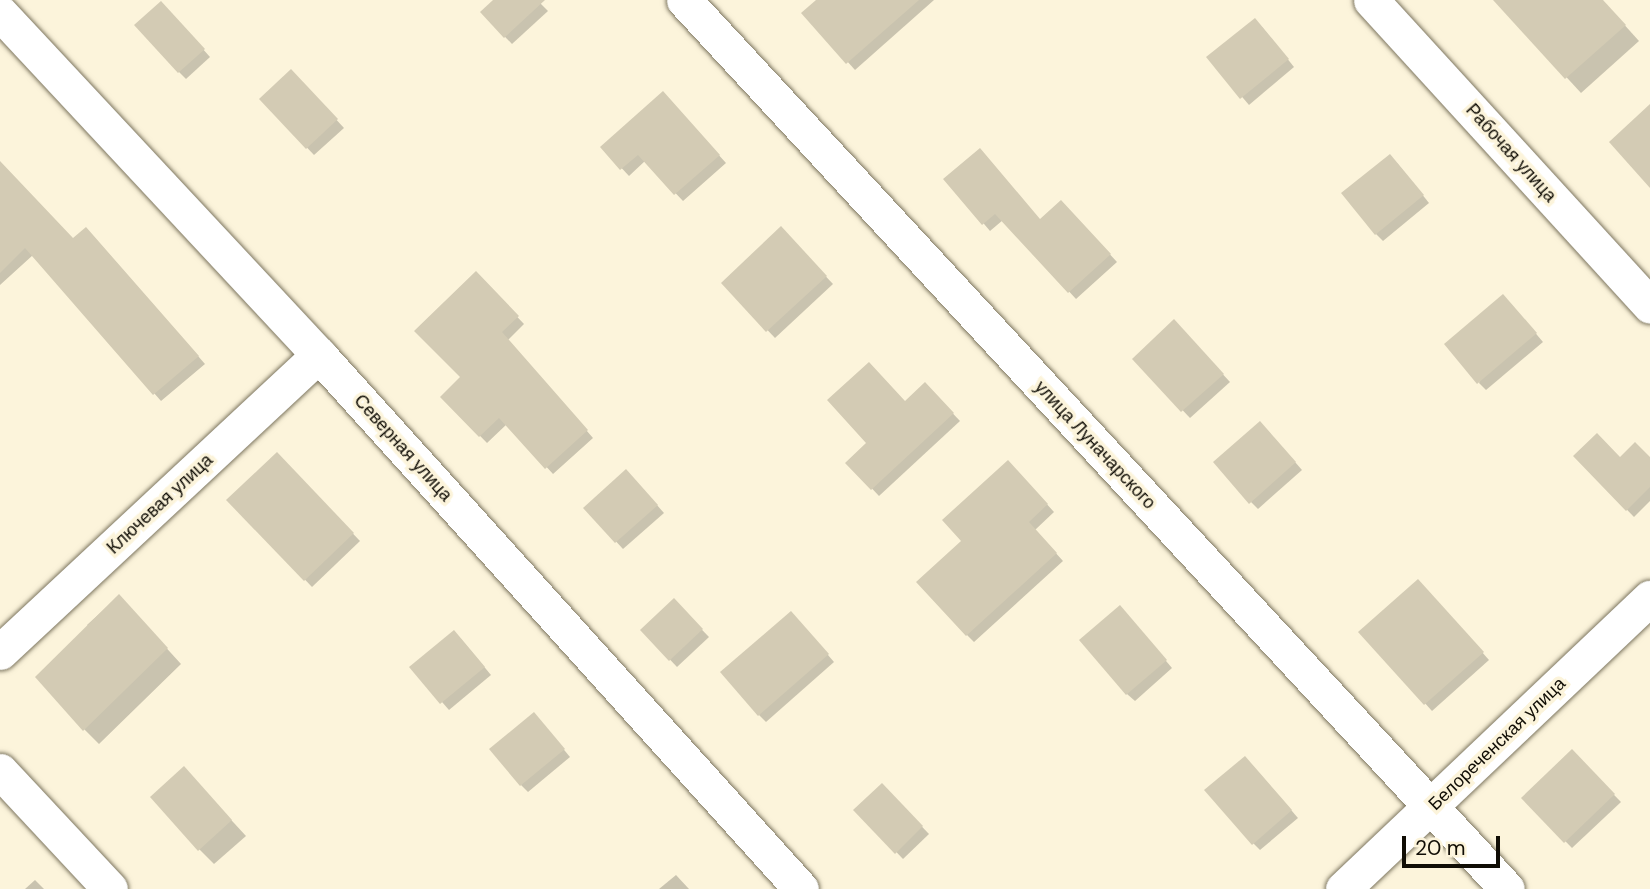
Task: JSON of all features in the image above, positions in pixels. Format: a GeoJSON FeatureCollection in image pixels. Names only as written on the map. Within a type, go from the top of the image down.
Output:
{"type":"FeatureCollection","features":[{"type":"Feature","properties":{"kind":"street","name":"Рабочая улица"},"geometry":{"type":"LineString","coordinates":[[1371,0],[1650,306]]}},
{"type":"Feature","properties":{"kind":"street","name":"улица Луначарского"},"geometry":{"type":"LineString","coordinates":[[691,2],[1507,889]]}},
{"type":"Feature","properties":{"kind":"street","name":"Северная улица"},"geometry":{"type":"LineString","coordinates":[[0,13],[319,355],[801,889]]}},
{"type":"Feature","properties":{"kind":"street","name":"Ключевая улица"},"geometry":{"type":"LineString","coordinates":[[0,652],[319,355]]}},
{"type":"Feature","properties":{"kind":"street","name":"Белореченская улица"},"geometry":{"type":"LineString","coordinates":[[1343,889],[1650,598]]}},
{"type":"Feature","properties":{"kind":"street"},"geometry":{"type":"LineString","coordinates":[[0,771],[110,889]]}},
{"type":"Feature","properties":{"kind":"building"},"geometry":{"type":"Polygon","coordinates":[[[493,0],[545,0],[504,38],[480,12],[493,0]]]}},
{"type":"Feature","properties":{"kind":"building"},"geometry":{"type":"Polygon","coordinates":[[[816,0],[919,0],[846,64],[801,13],[816,0]]]}},
{"type":"Feature","properties":{"kind":"building"},"geometry":{"type":"Polygon","coordinates":[[[1493,0],[1603,0],[1626,25],[1565,79],[1493,0]]]}},
{"type":"Feature","properties":{"kind":"building"},"geometry":{"type":"Polygon","coordinates":[[[161,1],[205,49],[178,73],[134,25],[161,1]]]}},
{"type":"Feature","properties":{"kind":"building"},"geometry":{"type":"Polygon","coordinates":[[[1255,18],[1289,59],[1240,99],[1206,57],[1255,18]]]}},
{"type":"Feature","properties":{"kind":"building"},"geometry":{"type":"Polygon","coordinates":[[[291,69],[338,119],[306,149],[259,99],[291,69]]]}},
{"type":"Feature","properties":{"kind":"building"},"geometry":{"type":"Polygon","coordinates":[[[663,91],[720,155],[674,195],[638,155],[620,170],[600,147],[663,91]]]}},
{"type":"Feature","properties":{"kind":"building"},"geometry":{"type":"Polygon","coordinates":[[[1650,104],[1650,188],[1609,142],[1650,104]]]}},
{"type":"Feature","properties":{"kind":"building"},"geometry":{"type":"Polygon","coordinates":[[[980,148],[1040,219],[1061,200],[1111,254],[1068,293],[995,214],[982,225],[943,179],[980,148]]]}},
{"type":"Feature","properties":{"kind":"building"},"geometry":{"type":"Polygon","coordinates":[[[1390,154],[1424,195],[1375,235],[1341,193],[1390,154]]]}},
{"type":"Feature","properties":{"kind":"building"},"geometry":{"type":"Polygon","coordinates":[[[0,161],[73,238],[86,227],[199,356],[153,395],[25,248],[0,273],[0,161]]]}},
{"type":"Feature","properties":{"kind":"building"},"geometry":{"type":"Polygon","coordinates":[[[781,226],[827,276],[766,332],[721,283],[781,226]]]}},
{"type":"Feature","properties":{"kind":"building"},"geometry":{"type":"Polygon","coordinates":[[[476,271],[519,316],[502,332],[588,430],[545,469],[499,418],[479,437],[440,397],[460,377],[414,331],[476,271]]]}},
{"type":"Feature","properties":{"kind":"building"},"geometry":{"type":"Polygon","coordinates":[[[1503,294],[1537,333],[1477,384],[1444,344],[1503,294]]]}},
{"type":"Feature","properties":{"kind":"building"},"geometry":{"type":"Polygon","coordinates":[[[1174,319],[1224,374],[1181,412],[1132,359],[1174,319]]]}},
{"type":"Feature","properties":{"kind":"building"},"geometry":{"type":"Polygon","coordinates":[[[869,362],[905,401],[925,382],[954,413],[871,490],[845,463],[866,443],[827,400],[869,362]]]}},
{"type":"Feature","properties":{"kind":"building"},"geometry":{"type":"Polygon","coordinates":[[[1260,421],[1296,462],[1249,504],[1213,462],[1260,421]]]}},
{"type":"Feature","properties":{"kind":"building"},"geometry":{"type":"Polygon","coordinates":[[[1597,433],[1620,457],[1635,442],[1650,457],[1650,487],[1626,511],[1573,456],[1597,433]]]}},
{"type":"Feature","properties":{"kind":"building"},"geometry":{"type":"Polygon","coordinates":[[[277,452],[354,533],[304,581],[226,500],[277,452]]]}},
{"type":"Feature","properties":{"kind":"building"},"geometry":{"type":"Polygon","coordinates":[[[1008,460],[1048,504],[1029,522],[1057,553],[966,636],[916,582],[961,541],[942,520],[1008,460]]]}},
{"type":"Feature","properties":{"kind":"building"},"geometry":{"type":"Polygon","coordinates":[[[626,469],[658,505],[615,543],[583,508],[626,469]]]}},
{"type":"Feature","properties":{"kind":"building"},"geometry":{"type":"Polygon","coordinates":[[[1418,579],[1484,652],[1424,705],[1358,632],[1418,579]]]}},
{"type":"Feature","properties":{"kind":"building"},"geometry":{"type":"Polygon","coordinates":[[[119,594],[168,648],[83,731],[35,677],[119,594]]]}},
{"type":"Feature","properties":{"kind":"building"},"geometry":{"type":"Polygon","coordinates":[[[674,598],[703,629],[669,661],[640,630],[674,598]]]}},
{"type":"Feature","properties":{"kind":"building"},"geometry":{"type":"Polygon","coordinates":[[[1120,605],[1167,660],[1126,695],[1079,640],[1120,605]]]}},
{"type":"Feature","properties":{"kind":"building"},"geometry":{"type":"Polygon","coordinates":[[[791,611],[829,654],[758,716],[720,672],[791,611]]]}},
{"type":"Feature","properties":{"kind":"building"},"geometry":{"type":"Polygon","coordinates":[[[454,630],[485,667],[440,704],[409,667],[454,630]]]}},
{"type":"Feature","properties":{"kind":"building"},"geometry":{"type":"Polygon","coordinates":[[[534,712],[565,749],[520,786],[489,749],[534,712]]]}},
{"type":"Feature","properties":{"kind":"building"},"geometry":{"type":"Polygon","coordinates":[[[1572,749],[1615,794],[1564,843],[1521,798],[1572,749]]]}},
{"type":"Feature","properties":{"kind":"building"},"geometry":{"type":"Polygon","coordinates":[[[1245,756],[1292,810],[1252,845],[1204,790],[1245,756]]]}},
{"type":"Feature","properties":{"kind":"building"},"geometry":{"type":"Polygon","coordinates":[[[184,766],[232,820],[198,851],[150,797],[184,766]]]}},
{"type":"Feature","properties":{"kind":"building"},"geometry":{"type":"Polygon","coordinates":[[[882,783],[923,826],[895,854],[853,810],[882,783]]]}}]}
